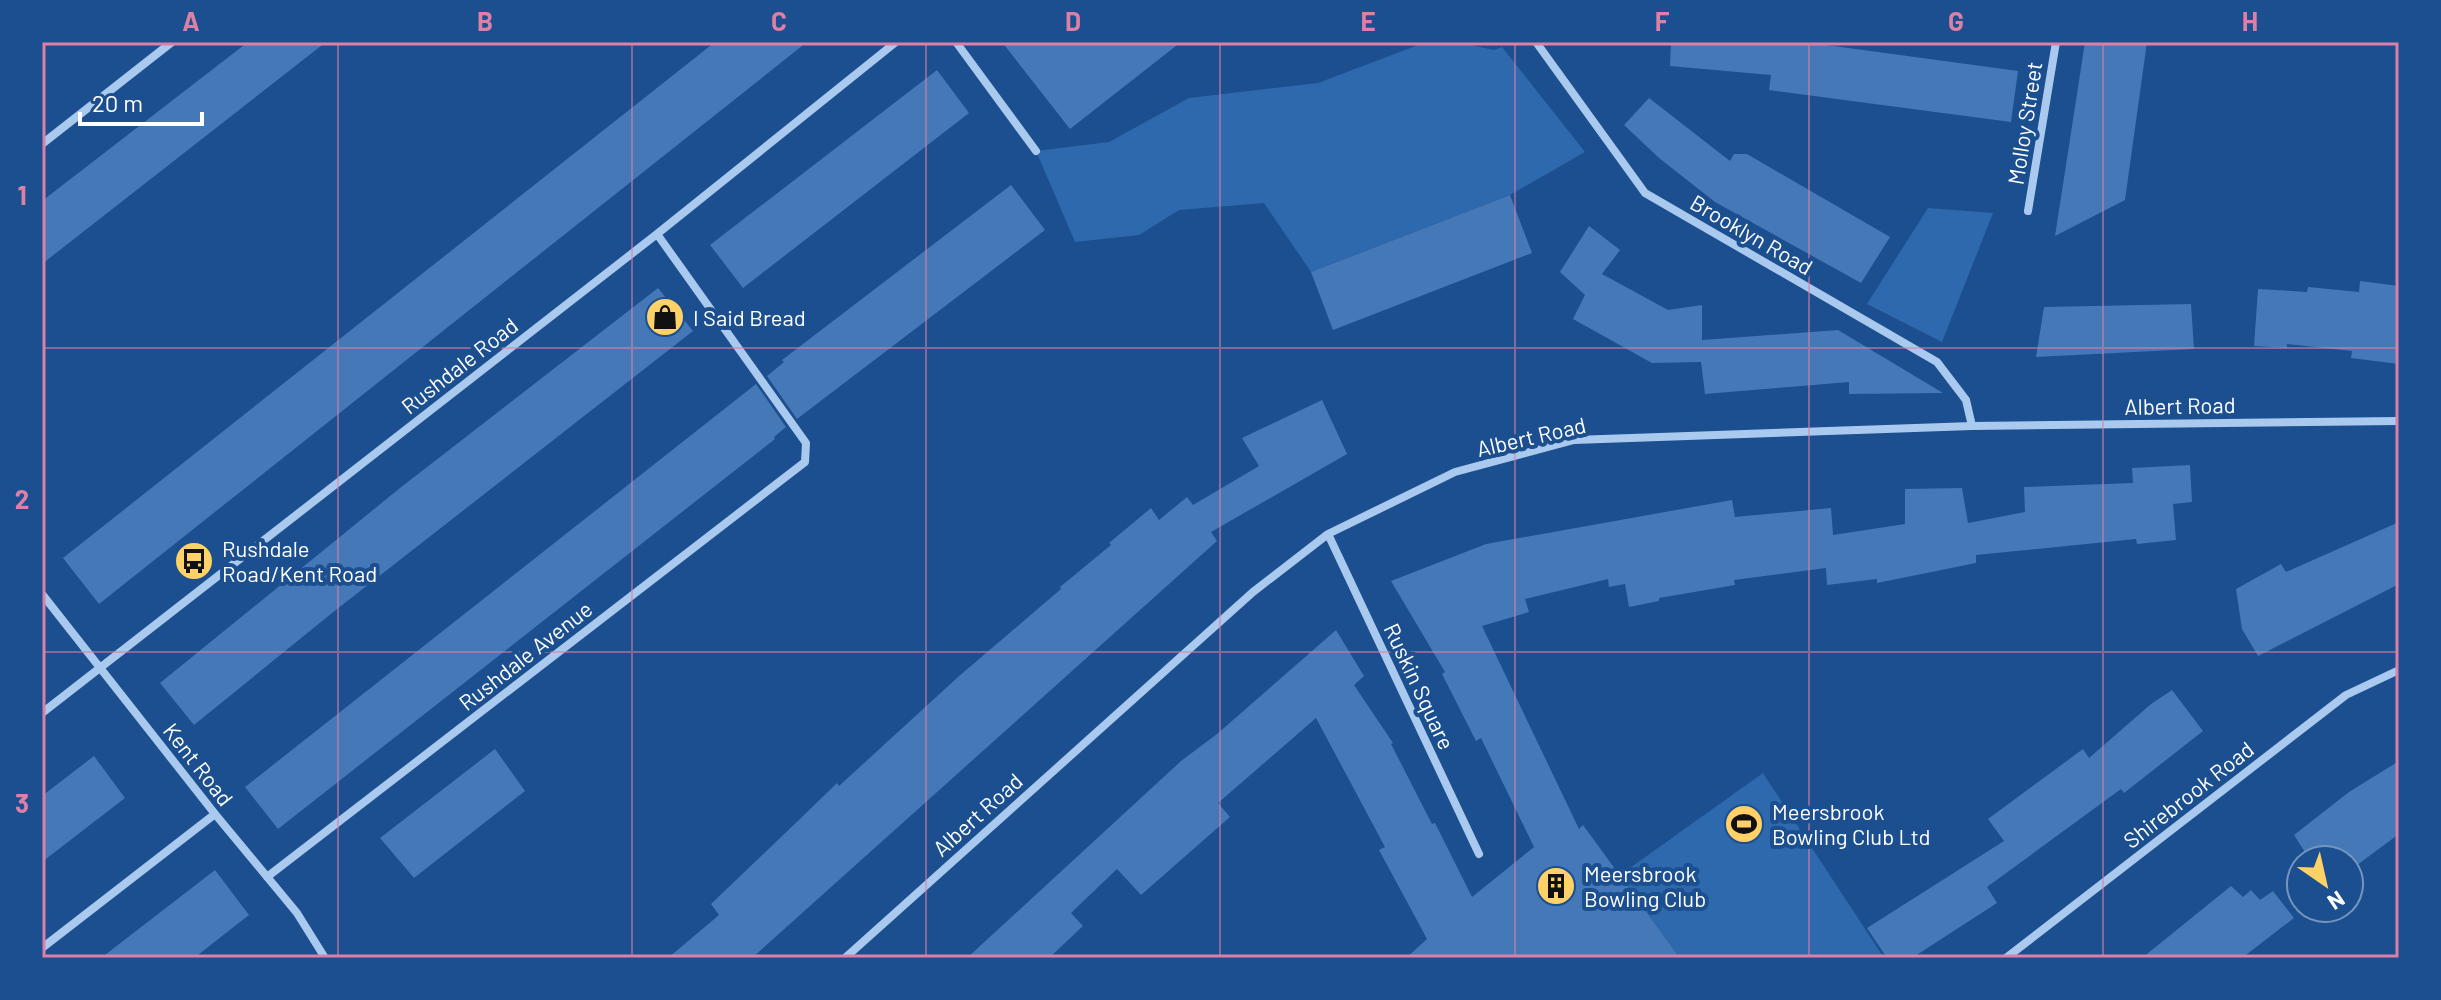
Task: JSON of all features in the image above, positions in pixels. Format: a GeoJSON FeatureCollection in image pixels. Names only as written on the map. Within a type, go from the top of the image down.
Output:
{"type":"FeatureCollection","features":[{"type":"Feature","properties":{"kind":"street"},"geometry":{"type":"LineString","coordinates":[[42,144],[172,42]]}},
{"type":"Feature","properties":{"kind":"street","name":"Rushdale Road"},"geometry":{"type":"LineString","coordinates":[[42,713],[657,234],[896,42]]}},
{"type":"Feature","properties":{"kind":"street"},"geometry":{"type":"LineString","coordinates":[[956,42],[1036,151]]}},
{"type":"Feature","properties":{"kind":"street","name":"Brooklyn Road"},"geometry":{"type":"LineString","coordinates":[[1536,42],[1645,193],[1937,362],[1966,400],[1972,426]]}},
{"type":"Feature","properties":{"kind":"street","name":"Molloy Street"},"geometry":{"type":"LineString","coordinates":[[2028,211],[2056,42]]}},
{"type":"Feature","properties":{"kind":"street","name":"Rushdale Avenue"},"geometry":{"type":"LineString","coordinates":[[267,877],[805,462],[806,443],[657,234]]}},
{"type":"Feature","properties":{"kind":"street","name":"Albert Road"},"geometry":{"type":"LineString","coordinates":[[845,958],[1253,592],[1328,534],[1455,472],[1574,440],[1972,426],[2399,421]]}},
{"type":"Feature","properties":{"kind":"street","name":"Ruskin Square"},"geometry":{"type":"LineString","coordinates":[[1328,534],[1479,854]]}},
{"type":"Feature","properties":{"kind":"street","name":"Kent Road"},"geometry":{"type":"LineString","coordinates":[[42,594],[297,913],[325,958]]}},
{"type":"Feature","properties":{"kind":"street","name":"Shirebrook Road"},"geometry":{"type":"LineString","coordinates":[[2006,958],[2346,695],[2399,670]]}},
{"type":"Feature","properties":{"kind":"street"},"geometry":{"type":"LineString","coordinates":[[42,948],[215,814]]}},
{"type":"Feature","properties":{"kind":"shaded area"},"geometry":{"type":"Polygon","coordinates":[[[1426,42],[1457,42],[1494,50],[1502,47],[1585,152],[1510,195],[1311,272],[1264,203],[1179,210],[1139,235],[1075,242],[1036,151],[1109,142],[1189,98],[1318,83],[1426,42]]]}},
{"type":"Feature","properties":{"kind":"shaded area"},"geometry":{"type":"Polygon","coordinates":[[[1928,208],[1993,213],[1942,342],[1867,304],[1928,208]]]}},
{"type":"Feature","properties":{"kind":"shaded area","name":"Meersbrook Bowling Club Ltd"},"geometry":{"type":"Polygon","coordinates":[[[1763,773],[1884,958],[1680,958],[1620,875],[1763,773]]]}},
{"type":"Feature","properties":{"kind":"building"},"geometry":{"type":"Polygon","coordinates":[[[248,42],[326,42],[42,264],[42,201],[248,42]]]}},
{"type":"Feature","properties":{"kind":"building"},"geometry":{"type":"Polygon","coordinates":[[[715,42],[807,42],[99,604],[63,558],[715,42]]]}},
{"type":"Feature","properties":{"kind":"building"},"geometry":{"type":"Polygon","coordinates":[[[1002,42],[1181,42],[1070,129],[1002,42]]]}},
{"type":"Feature","properties":{"kind":"building"},"geometry":{"type":"Polygon","coordinates":[[[1671,42],[1804,42],[2018,71],[2011,122],[1769,90],[1771,75],[1670,66],[1671,42]]]}},
{"type":"Feature","properties":{"kind":"building"},"geometry":{"type":"Polygon","coordinates":[[[2085,42],[2147,42],[2125,200],[2055,236],[2085,42]]]}},
{"type":"Feature","properties":{"kind":"building"},"geometry":{"type":"Polygon","coordinates":[[[937,70],[969,113],[743,288],[710,245],[937,70]]]}},
{"type":"Feature","properties":{"kind":"building"},"geometry":{"type":"Polygon","coordinates":[[[1649,98],[1730,161],[1734,154],[1747,154],[1890,237],[1861,283],[1715,202],[1659,158],[1624,125],[1649,98]]]}},
{"type":"Feature","properties":{"kind":"building"},"geometry":{"type":"Polygon","coordinates":[[[1011,185],[1045,230],[797,419],[767,376],[784,362],[782,360],[1011,185]]]}},
{"type":"Feature","properties":{"kind":"building"},"geometry":{"type":"Polygon","coordinates":[[[1510,195],[1532,253],[1333,330],[1311,272],[1510,195]]]}},
{"type":"Feature","properties":{"kind":"building"},"geometry":{"type":"Polygon","coordinates":[[[1589,226],[1620,250],[1602,274],[1668,310],[1702,305],[1702,340],[1838,330],[1943,393],[1849,394],[1849,382],[1705,394],[1701,362],[1652,363],[1573,319],[1585,295],[1560,272],[1589,226]]]}},
{"type":"Feature","properties":{"kind":"building"},"geometry":{"type":"Polygon","coordinates":[[[2360,281],[2399,286],[2399,364],[2351,358],[2352,351],[2287,344],[2287,348],[2254,346],[2258,289],[2307,292],[2308,287],[2359,292],[2360,281]]]}},
{"type":"Feature","properties":{"kind":"building"},"geometry":{"type":"Polygon","coordinates":[[[658,288],[693,331],[194,725],[160,683],[400,488],[658,288]]]}},
{"type":"Feature","properties":{"kind":"building"},"geometry":{"type":"Polygon","coordinates":[[[2191,304],[2194,349],[2036,357],[2044,307],[2191,304]]]}},
{"type":"Feature","properties":{"kind":"building"},"geometry":{"type":"Polygon","coordinates":[[[756,384],[786,427],[775,439],[278,829],[245,787],[756,384]]]}},
{"type":"Feature","properties":{"kind":"building"},"geometry":{"type":"Polygon","coordinates":[[[1322,400],[1347,454],[1211,532],[1217,541],[752,958],[668,958],[719,915],[711,904],[837,783],[839,786],[958,677],[1111,545],[1109,543],[1151,508],[1159,520],[1187,497],[1193,505],[1259,466],[1242,438],[1322,400]]]}},
{"type":"Feature","properties":{"kind":"building"},"geometry":{"type":"Polygon","coordinates":[[[2190,465],[2192,502],[2173,504],[2176,540],[2137,544],[2136,539],[1976,555],[1976,563],[1877,583],[1877,579],[1827,585],[1826,568],[1734,580],[1735,585],[1659,598],[1659,601],[1629,607],[1625,584],[1609,587],[1608,579],[1525,599],[1529,612],[1482,626],[1579,829],[1583,825],[1680,958],[1406,958],[1427,939],[1379,850],[1385,847],[1316,718],[1218,803],[1230,817],[1141,895],[1117,869],[1071,913],[1083,926],[1049,958],[967,958],[1181,761],[1217,734],[1336,630],[1364,676],[1354,685],[1393,743],[1472,897],[1534,847],[1481,738],[1476,741],[1442,674],[1445,672],[1391,581],[1486,544],[1732,500],[1735,517],[1831,508],[1833,535],[1905,524],[1905,489],[1962,488],[1968,523],[2025,512],[2024,487],[2133,483],[2132,468],[2190,465]]]}},
{"type":"Feature","properties":{"kind":"building"},"geometry":{"type":"Polygon","coordinates":[[[2399,522],[2399,584],[2258,656],[2242,629],[2236,589],[2281,564],[2286,572],[2399,522]]]}},
{"type":"Feature","properties":{"kind":"building"},"geometry":{"type":"Polygon","coordinates":[[[2172,690],[2203,731],[2124,793],[2121,789],[1987,887],[1997,903],[1912,958],[1887,958],[1867,928],[2004,841],[1988,819],[2083,749],[2089,758],[2151,704],[2172,690]]]}},
{"type":"Feature","properties":{"kind":"building"},"geometry":{"type":"Polygon","coordinates":[[[495,749],[525,791],[414,878],[380,838],[495,749]]]}},
{"type":"Feature","properties":{"kind":"building"},"geometry":{"type":"Polygon","coordinates":[[[94,756],[125,798],[42,862],[42,796],[94,756]]]}},
{"type":"Feature","properties":{"kind":"building"},"geometry":{"type":"Polygon","coordinates":[[[2399,761],[2399,834],[2365,859],[2365,844],[2300,844],[2294,835],[2349,792],[2399,761]]]}},
{"type":"Feature","properties":{"kind":"building"},"geometry":{"type":"Polygon","coordinates":[[[215,870],[249,915],[194,958],[101,958],[215,870]]]}},
{"type":"Feature","properties":{"kind":"building"},"geometry":{"type":"Polygon","coordinates":[[[2231,886],[2243,897],[2251,890],[2260,900],[2273,891],[2285,906],[2286,924],[2242,958],[2142,958],[2231,886]]]}},
{"type":"Feature","properties":{"kind":"place","name":"I Said Bread"},"geometry":{"type":"Point","coordinates":[665,317]}},
{"type":"Feature","properties":{"kind":"place","name":"Rushdale Road/Kent Road"},"geometry":{"type":"Point","coordinates":[194,561]}},
{"type":"Feature","properties":{"kind":"place","name":"Meersbrook Bowling Club Ltd"},"geometry":{"type":"Point","coordinates":[1744,824]}},
{"type":"Feature","properties":{"kind":"place","name":"Meersbrook Bowling Club"},"geometry":{"type":"Point","coordinates":[1556,886]}}]}
